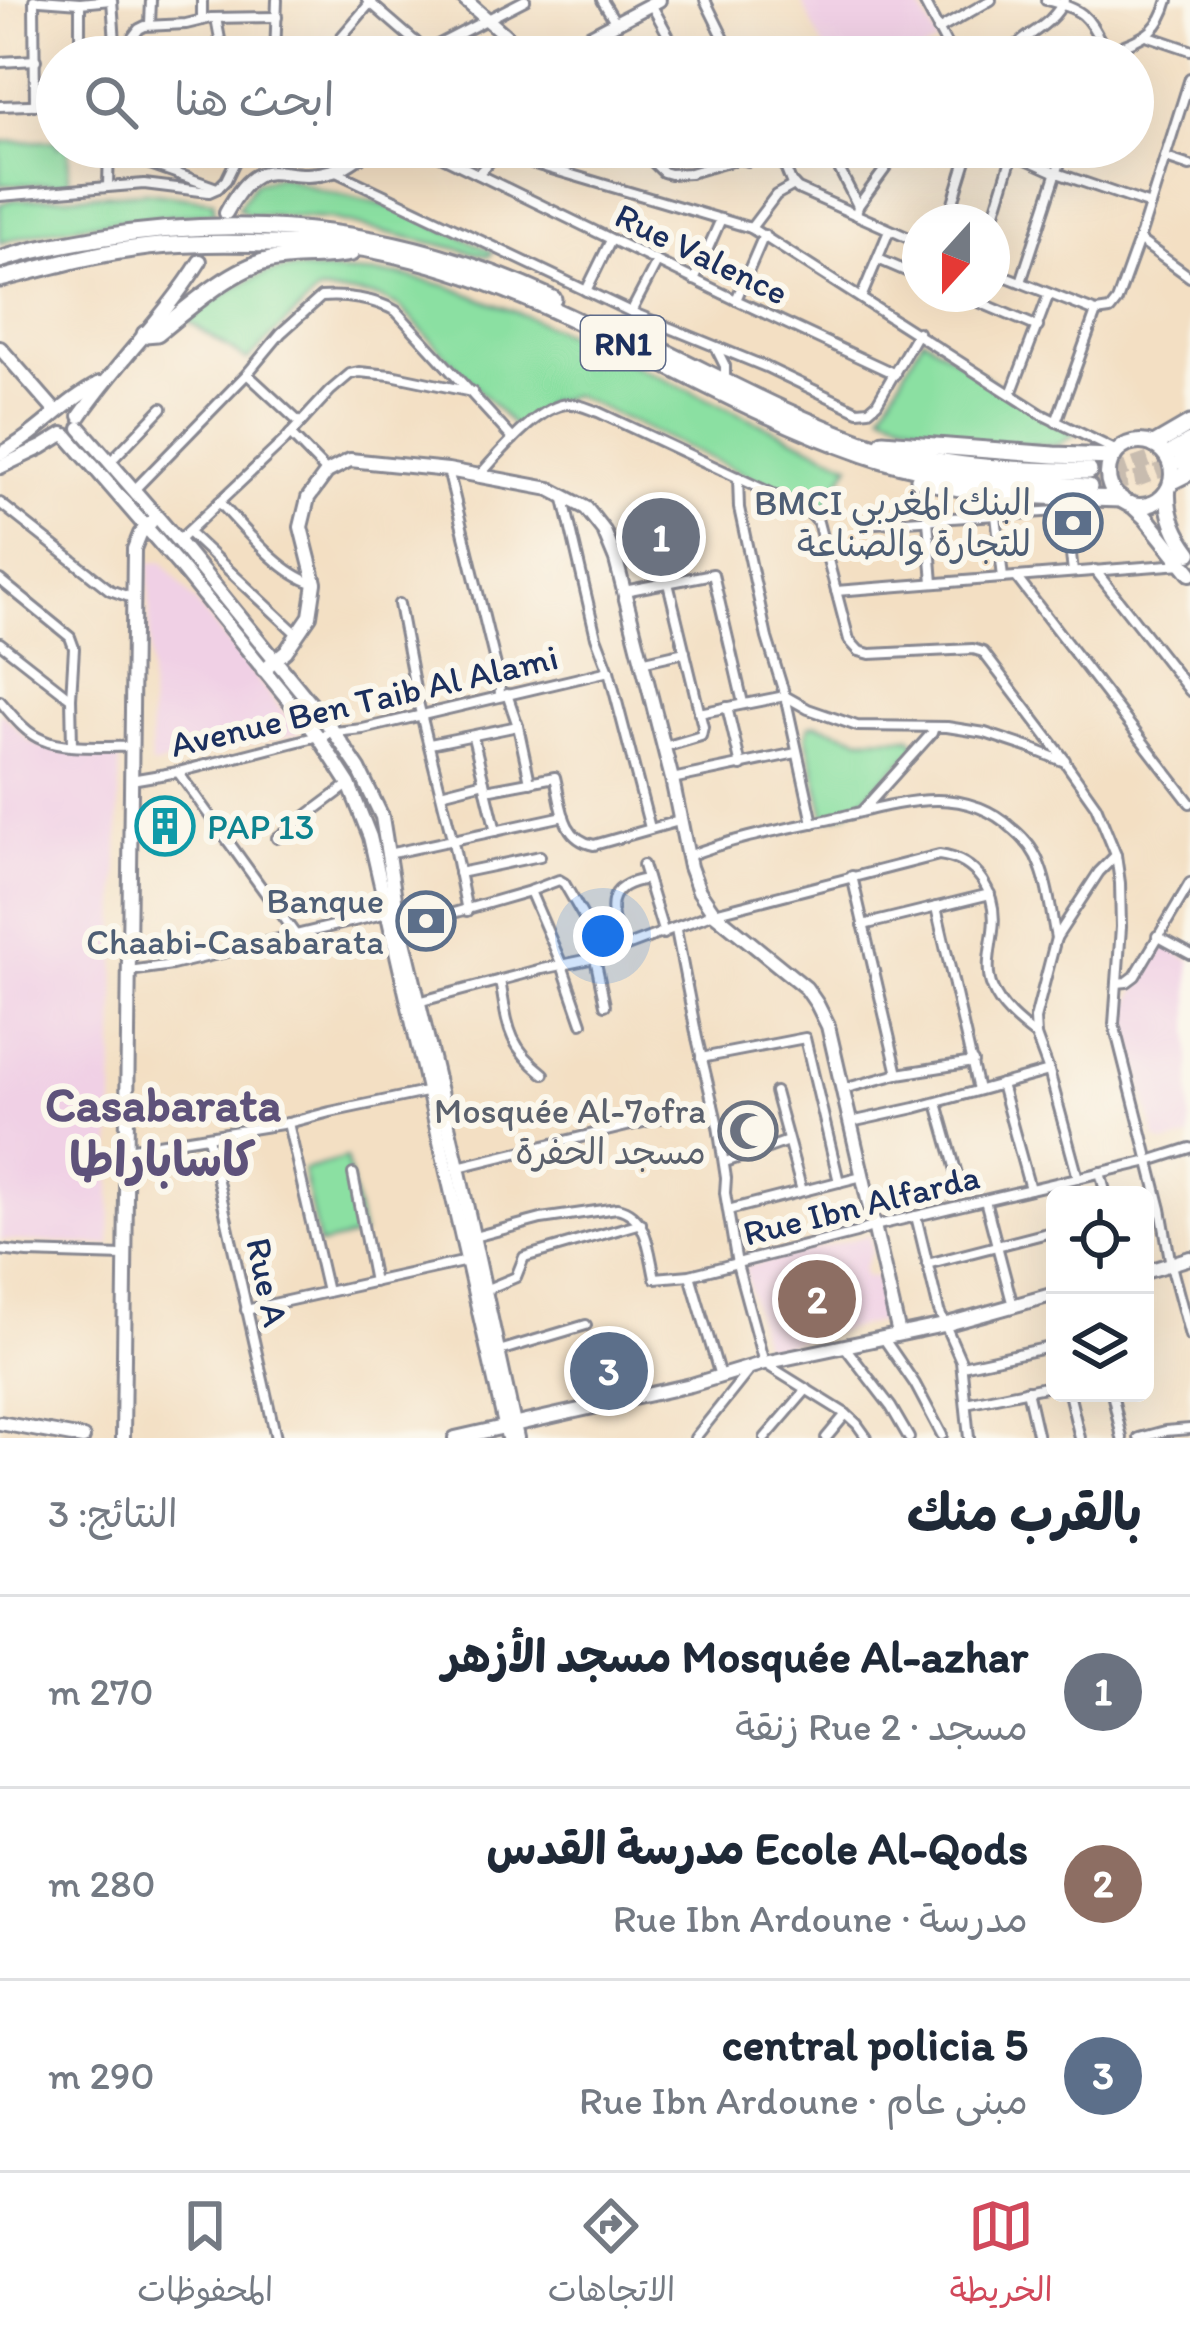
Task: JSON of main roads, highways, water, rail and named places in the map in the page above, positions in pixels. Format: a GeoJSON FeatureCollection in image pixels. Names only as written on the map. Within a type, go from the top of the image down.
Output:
{"type":"FeatureCollection","features":[{"type":"Feature","properties":{"kind":"highway","name":"RN1"},"geometry":{"type":"LineString","coordinates":[[0,260],[71,243],[235,226],[342,233],[409,246],[497,274],[865,449]]}},
{"type":"Feature","properties":{"kind":"highway","name":"RN1"},"geometry":{"type":"LineString","coordinates":[[0,279],[86,257],[181,244],[318,244],[372,250],[452,269],[512,292],[796,428],[953,476],[1089,479]]}},
{"type":"Feature","properties":{"kind":"highway"},"geometry":{"type":"LineString","coordinates":[[145,334],[157,333],[257,264],[372,250]]}},
{"type":"Feature","properties":{"kind":"highway"},"geometry":{"type":"LineString","coordinates":[[1154,445],[1190,424]]}},
{"type":"Feature","properties":{"kind":"highway"},"geometry":{"type":"LineString","coordinates":[[865,449],[901,442],[1044,455],[1115,454]]}},
{"type":"Feature","properties":{"kind":"highway"},"geometry":{"type":"LineString","coordinates":[[1170,485],[1190,442]]}},
{"type":"Feature","properties":{"kind":"highway"},"geometry":{"type":"LineString","coordinates":[[865,449],[887,468],[945,486],[1125,502]]}},
{"type":"Feature","properties":{"kind":"main road"},"geometry":{"type":"LineString","coordinates":[[1135,442],[1154,445],[1169,460],[1168,506],[1188,563],[1114,492],[1108,475],[1115,454],[1135,442]]}},
{"type":"Feature","properties":{"kind":"main road"},"geometry":{"type":"LineString","coordinates":[[1125,502],[1156,502],[1170,485]]}},
{"type":"Feature","properties":{"kind":"tunnel"},"geometry":{"type":"LineString","coordinates":[[1089,471],[1123,469],[1174,451]]}},
{"type":"Feature","properties":{"kind":"tunnel"},"geometry":{"type":"LineString","coordinates":[[1089,487],[1138,479],[1182,462]]}},
{"type":"Feature","properties":{"kind":"place","name":"BMCI البنك المغربي للتجارة والصناعة"},"geometry":{"type":"Point","coordinates":[1073,523]}},
{"type":"Feature","properties":{"kind":"place","name":"Mosquée Al-azhar مسجد الأزهر"},"geometry":{"type":"Point","coordinates":[661,537]}},
{"type":"Feature","properties":{"kind":"place","name":"PAP 13"},"geometry":{"type":"Point","coordinates":[165,826]}},
{"type":"Feature","properties":{"kind":"place","name":"Banque Chaabi-Casabarata"},"geometry":{"type":"Point","coordinates":[426,921]}},
{"type":"Feature","properties":{"kind":"place","name":"Mosquée Al-7ofra مسجد الحفرة"},"geometry":{"type":"Point","coordinates":[748,1131]}},
{"type":"Feature","properties":{"kind":"place","name":"Ecole Al-Qods مدرسة القدس"},"geometry":{"type":"Point","coordinates":[817,1299]}},
{"type":"Feature","properties":{"kind":"place","name":"central policia 5"},"geometry":{"type":"Point","coordinates":[609,1371]}},
{"type":"Feature","properties":{"kind":"district","name":"Casabarata كاساباراطا"},"geometry":{"type":"Point","coordinates":[163,1132]}}]}
